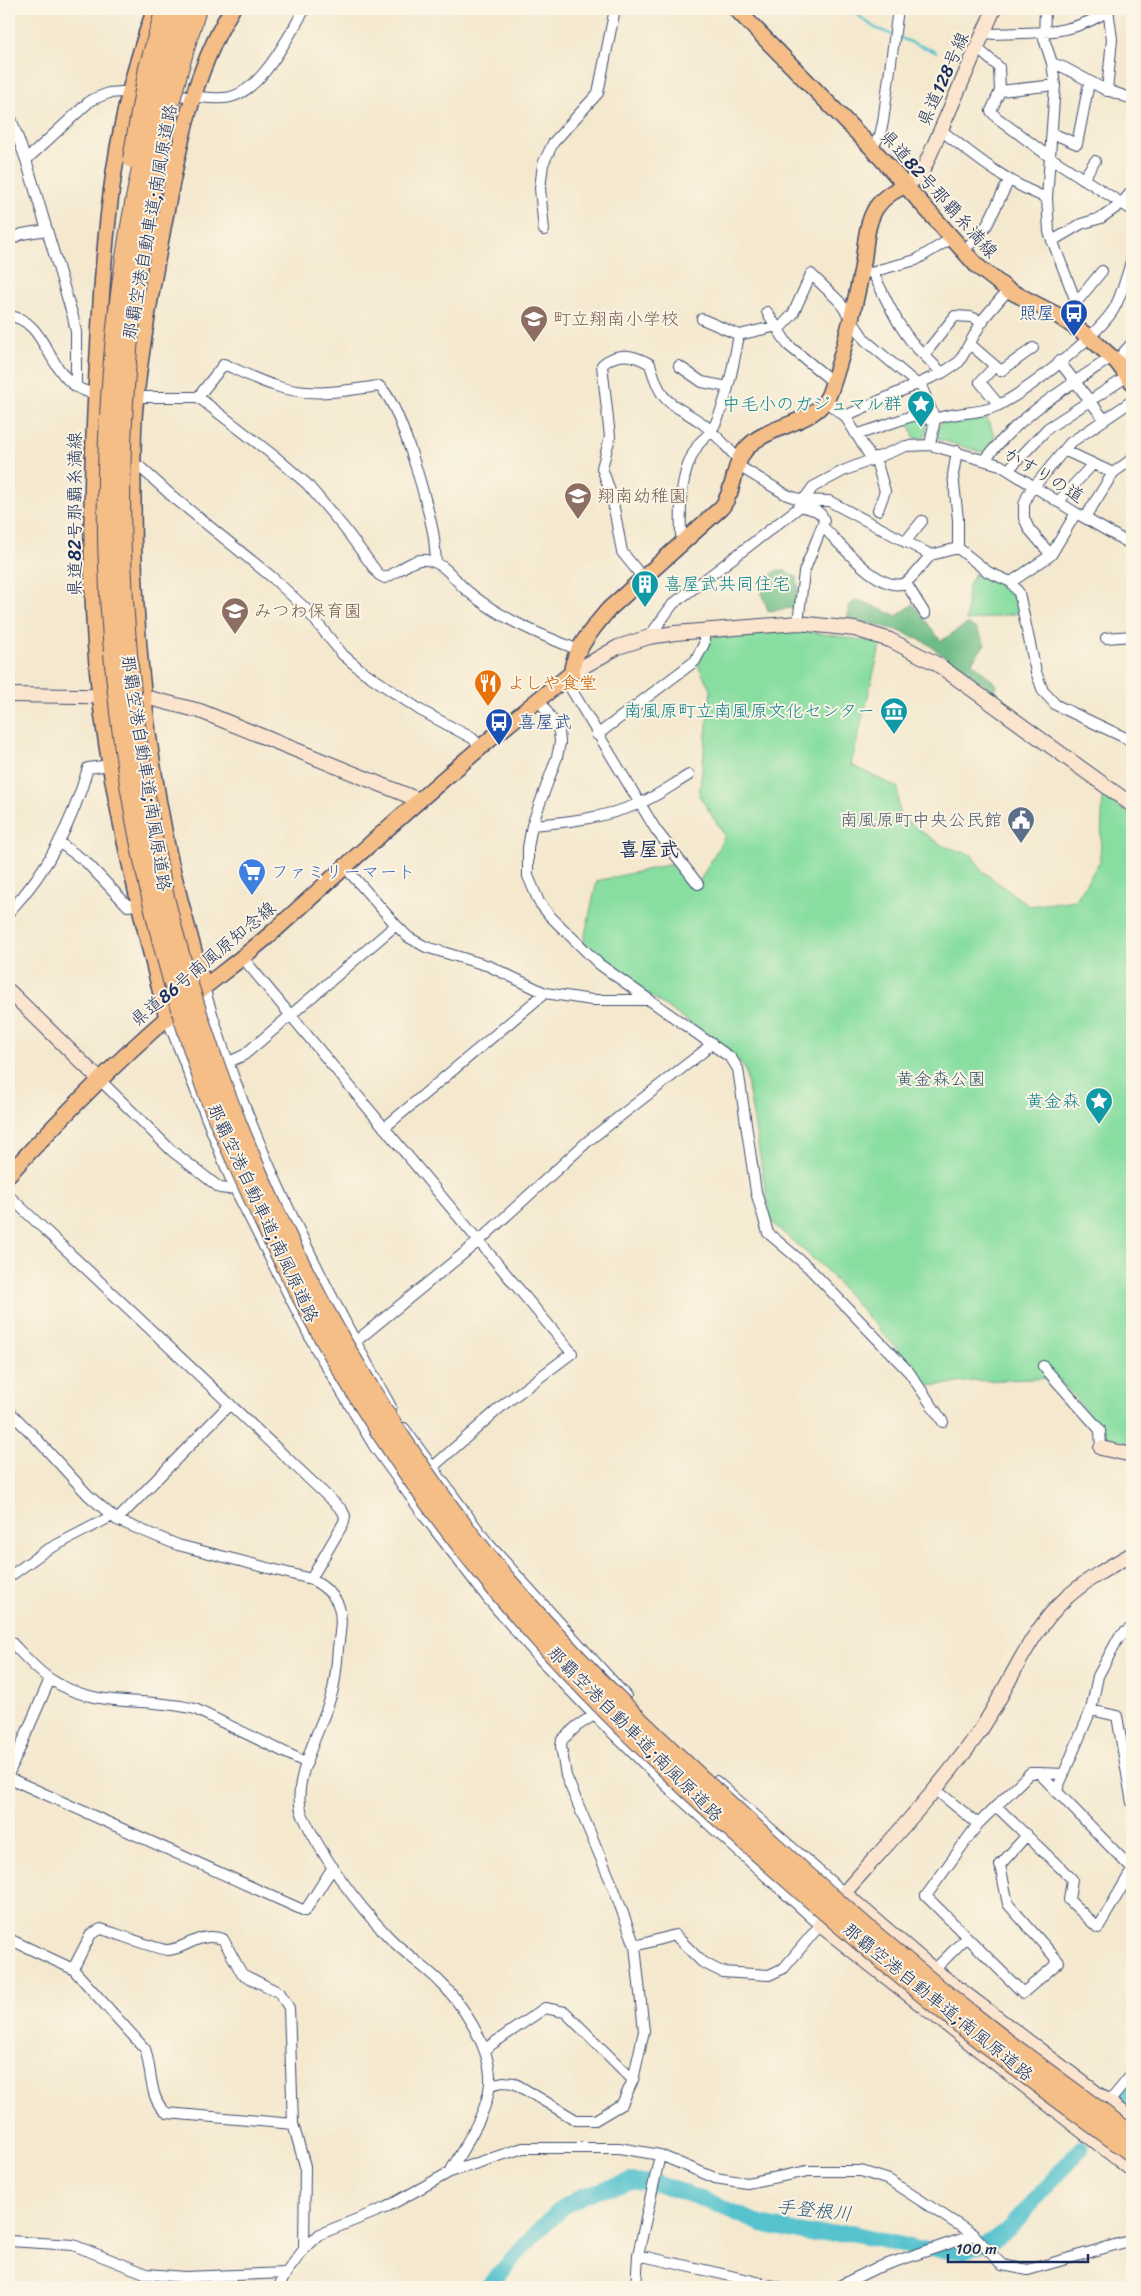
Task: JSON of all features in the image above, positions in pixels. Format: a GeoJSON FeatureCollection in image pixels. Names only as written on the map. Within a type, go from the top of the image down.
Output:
{"type":"FeatureCollection","features":[{"type":"Feature","properties":{"kind":"highway"},"geometry":{"type":"LineString","coordinates":[[130,263],[129,175],[136,126],[148,68],[166,9]]}},
{"type":"Feature","properties":{"kind":"highway","name":"那覇空港自動車道;南風原道路"},"geometry":{"type":"LineString","coordinates":[[182,9],[150,126],[130,263],[122,415],[122,562],[126,646],[136,732],[150,820],[171,923],[196,1007],[222,1083],[284,1234],[320,1302],[379,1404],[453,1512],[507,1581],[561,1641],[614,1697],[798,1868],[885,1944],[990,2029],[1132,2135]]}},
{"type":"Feature","properties":{"kind":"highway","name":"那覇空港自動車道;南風原道路"},"geometry":{"type":"LineString","coordinates":[[197,9],[166,120],[130,263],[113,340],[108,414],[106,562],[111,649],[121,734],[135,823],[158,930],[206,1089],[272,1242],[312,1319],[392,1451],[441,1521],[508,1604],[601,1706],[694,1795],[876,1955],[983,2042],[1132,2153]]}},
{"type":"Feature","properties":{"kind":"highway"},"geometry":{"type":"LineString","coordinates":[[130,263],[209,9]]}},
{"type":"Feature","properties":{"kind":"main road","name":"県道82号那覇糸満線"},"geometry":{"type":"LineString","coordinates":[[155,9],[129,91],[117,144],[104,239],[95,394],[92,524],[95,638],[100,696],[110,766],[139,904],[167,1018]]}},
{"type":"Feature","properties":{"kind":"main road"},"geometry":{"type":"LineString","coordinates":[[204,987],[168,849],[158,800],[145,698],[133,556],[133,464],[136,397],[167,203],[194,97],[208,56],[232,9]]}},
{"type":"Feature","properties":{"kind":"main road","name":"県道82号那覇糸満線"},"geometry":{"type":"LineString","coordinates":[[736,9],[872,148],[977,266],[1008,290],[1071,324],[1089,337],[1114,359],[1130,379]]}},
{"type":"Feature","properties":{"kind":"main road"},"geometry":{"type":"LineString","coordinates":[[568,676],[594,626],[609,609],[722,507],[729,497],[738,462],[744,451],[760,437],[802,418],[826,402],[868,272],[867,232],[873,214],[884,198],[906,185]]}},
{"type":"Feature","properties":{"kind":"main road","name":"県道86号南風原知念線"},"geometry":{"type":"LineString","coordinates":[[9,1174],[99,1079],[167,1018],[272,932],[419,800],[568,676]]}},
{"type":"Feature","properties":{"kind":"street"},"geometry":{"type":"LineString","coordinates":[[26,160],[91,100],[109,93],[129,91],[226,98],[238,95],[252,86],[264,74],[305,9]]}},
{"type":"Feature","properties":{"kind":"street"},"geometry":{"type":"LineString","coordinates":[[544,230],[540,188],[543,164],[552,143],[598,93],[615,9]]}},
{"type":"Feature","properties":{"kind":"street"},"geometry":{"type":"LineString","coordinates":[[872,148],[880,135],[883,122],[898,9]]}},
{"type":"Feature","properties":{"kind":"street","name":"県道128号線"},"geometry":{"type":"LineString","coordinates":[[906,185],[918,177],[924,168],[994,9]]}},
{"type":"Feature","properties":{"kind":"street"},"geometry":{"type":"LineString","coordinates":[[1045,9],[1044,32],[1055,85],[1047,198],[1049,232],[1076,298],[1071,324]]}},
{"type":"Feature","properties":{"kind":"street"},"geometry":{"type":"LineString","coordinates":[[984,32],[994,34],[1044,32],[1082,26],[1109,9],[1112,39],[1107,91]]}},
{"type":"Feature","properties":{"kind":"street"},"geometry":{"type":"LineString","coordinates":[[977,48],[999,67],[1000,91],[991,111],[1005,126],[1083,180],[1132,210]]}},
{"type":"Feature","properties":{"kind":"street"},"geometry":{"type":"LineString","coordinates":[[1052,64],[1065,68],[1089,83],[1107,91],[1132,99]]}},
{"type":"Feature","properties":{"kind":"street"},"geometry":{"type":"LineString","coordinates":[[1052,133],[1077,144],[1089,83]]}},
{"type":"Feature","properties":{"kind":"street"},"geometry":{"type":"LineString","coordinates":[[1000,91],[1055,85]]}},
{"type":"Feature","properties":{"kind":"street"},"geometry":{"type":"LineString","coordinates":[[9,113],[26,160],[73,317],[76,332],[76,387]]}},
{"type":"Feature","properties":{"kind":"street"},"geometry":{"type":"LineString","coordinates":[[941,130],[960,146],[1009,180],[1047,198]]}},
{"type":"Feature","properties":{"kind":"street"},"geometry":{"type":"LineString","coordinates":[[1083,180],[1095,161]]}},
{"type":"Feature","properties":{"kind":"street"},"geometry":{"type":"LineString","coordinates":[[964,251],[987,225],[1009,180]]}},
{"type":"Feature","properties":{"kind":"street"},"geometry":{"type":"LineString","coordinates":[[1052,241],[1081,224],[1101,218],[1121,204],[1132,191]]}},
{"type":"Feature","properties":{"kind":"street"},"geometry":{"type":"LineString","coordinates":[[9,240],[22,234],[46,230]]}},
{"type":"Feature","properties":{"kind":"street"},"geometry":{"type":"LineString","coordinates":[[942,373],[914,344],[868,272],[916,260],[952,238]]}},
{"type":"Feature","properties":{"kind":"street"},"geometry":{"type":"LineString","coordinates":[[856,435],[912,416],[935,420],[981,411],[999,405],[1060,362],[1089,337],[1113,311],[1132,258]]}},
{"type":"Feature","properties":{"kind":"street"},"geometry":{"type":"LineString","coordinates":[[1075,304],[1102,271]]}},
{"type":"Feature","properties":{"kind":"street"},"geometry":{"type":"LineString","coordinates":[[702,319],[739,335],[778,328],[793,314],[811,274],[839,301],[865,340],[919,383],[935,420],[930,445]]}},
{"type":"Feature","properties":{"kind":"street"},"geometry":{"type":"LineString","coordinates":[[844,416],[942,373],[959,362],[971,345],[983,322],[1008,290]]}},
{"type":"Feature","properties":{"kind":"street"},"geometry":{"type":"LineString","coordinates":[[767,312],[788,345],[832,382]]}},
{"type":"Feature","properties":{"kind":"street"},"geometry":{"type":"LineString","coordinates":[[9,316],[14,316],[35,329],[64,378],[76,387],[95,394],[136,397],[198,397],[278,458],[307,484],[380,575],[385,578],[418,560],[436,562],[444,567],[478,600],[535,632],[580,650]]}},
{"type":"Feature","properties":{"kind":"street"},"geometry":{"type":"LineString","coordinates":[[924,355],[955,316],[971,317],[983,322]]}},
{"type":"Feature","properties":{"kind":"street"},"geometry":{"type":"LineString","coordinates":[[685,539],[681,535],[680,505],[684,476],[699,443],[711,431],[728,386],[739,335]]}},
{"type":"Feature","properties":{"kind":"street"},"geometry":{"type":"LineString","coordinates":[[985,460],[1014,428],[1034,411],[1114,359],[1132,343]]}},
{"type":"Feature","properties":{"kind":"street"},"geometry":{"type":"LineString","coordinates":[[971,345],[1000,371],[1034,348]]}},
{"type":"Feature","properties":{"kind":"street"},"geometry":{"type":"LineString","coordinates":[[643,578],[622,552],[612,497],[602,468],[610,437],[602,366],[611,357],[628,356],[650,364],[656,387],[667,402],[711,431],[738,462],[800,503],[821,513],[824,526],[804,572],[798,623]]}},
{"type":"Feature","properties":{"kind":"street"},"geometry":{"type":"LineString","coordinates":[[1060,362],[1091,400],[1104,420]]}},
{"type":"Feature","properties":{"kind":"street"},"geometry":{"type":"LineString","coordinates":[[198,397],[224,364],[273,386],[294,391],[326,393],[379,386],[386,391],[396,411],[420,482],[433,532],[436,562]]}},
{"type":"Feature","properties":{"kind":"street"},"geometry":{"type":"LineString","coordinates":[[680,366],[702,382],[728,386]]}},
{"type":"Feature","properties":{"kind":"street"},"geometry":{"type":"LineString","coordinates":[[995,366],[980,382],[999,405]]}},
{"type":"Feature","properties":{"kind":"street"},"geometry":{"type":"LineString","coordinates":[[1008,470],[1048,428],[1091,400],[1130,379]]}},
{"type":"Feature","properties":{"kind":"street"},"geometry":{"type":"LineString","coordinates":[[1052,555],[1028,529],[1024,518],[1024,505],[1033,486],[1070,443],[1132,400]]}},
{"type":"Feature","properties":{"kind":"street"},"geometry":{"type":"LineString","coordinates":[[826,402],[844,416],[873,458],[885,491],[878,510]]}},
{"type":"Feature","properties":{"kind":"street","name":"かすりの道"},"geometry":{"type":"LineString","coordinates":[[649,637],[673,604],[709,575],[762,537],[800,503],[813,487],[843,470],[906,446],[930,445],[985,460],[1008,470],[1080,516],[1132,545]]}},
{"type":"Feature","properties":{"kind":"street"},"geometry":{"type":"LineString","coordinates":[[1064,450],[1113,473]]}},
{"type":"Feature","properties":{"kind":"street"},"geometry":{"type":"LineString","coordinates":[[957,452],[953,475],[958,519],[958,548]]}},
{"type":"Feature","properties":{"kind":"street"},"geometry":{"type":"LineString","coordinates":[[1011,582],[1052,555],[1113,473],[1132,458]]}},
{"type":"Feature","properties":{"kind":"street"},"geometry":{"type":"LineString","coordinates":[[133,464],[140,467],[172,496],[273,578],[306,609],[343,655],[361,670],[420,710],[472,738],[482,748]]}},
{"type":"Feature","properties":{"kind":"street"},"geometry":{"type":"LineString","coordinates":[[1058,502],[1093,464]]}},
{"type":"Feature","properties":{"kind":"street"},"geometry":{"type":"LineString","coordinates":[[800,503],[829,501],[932,555]]}},
{"type":"Feature","properties":{"kind":"street"},"geometry":{"type":"LineString","coordinates":[[905,542],[922,521]]}},
{"type":"Feature","properties":{"kind":"street"},"geometry":{"type":"LineString","coordinates":[[824,526],[877,578],[893,585],[906,582],[932,555],[958,548]]}},
{"type":"Feature","properties":{"kind":"street"},"geometry":{"type":"LineString","coordinates":[[958,548],[988,572],[1011,582],[1020,593],[1036,672],[1043,691],[1056,705],[1132,741]]}},
{"type":"Feature","properties":{"kind":"street"},"geometry":{"type":"LineString","coordinates":[[906,582],[925,614]]}},
{"type":"Feature","properties":{"kind":"street"},"geometry":{"type":"LineString","coordinates":[[698,884],[656,830],[597,735],[568,676],[618,646],[649,637],[704,629],[798,623],[856,629],[877,635],[914,651],[945,669],[1132,805]]}},
{"type":"Feature","properties":{"kind":"street"},"geometry":{"type":"LineString","coordinates":[[597,735],[695,660],[704,644],[704,629]]}},
{"type":"Feature","properties":{"kind":"street"},"geometry":{"type":"LineString","coordinates":[[1106,638],[1132,636]]}},
{"type":"Feature","properties":{"kind":"street"},"geometry":{"type":"LineString","coordinates":[[9,695],[145,698],[200,711],[419,800]]}},
{"type":"Feature","properties":{"kind":"street"},"geometry":{"type":"LineString","coordinates":[[539,700],[559,731],[560,743],[557,757],[532,825],[528,848],[528,876],[539,902],[550,916],[599,964],[726,1053],[738,1069],[756,1192],[768,1233],[808,1267],[909,1372],[943,1422]]}},
{"type":"Feature","properties":{"kind":"street"},"geometry":{"type":"LineString","coordinates":[[9,912],[60,843],[77,805],[88,768],[110,766]]}},
{"type":"Feature","properties":{"kind":"street"},"geometry":{"type":"LineString","coordinates":[[532,825],[574,822],[603,817],[640,804],[689,775]]}},
{"type":"Feature","properties":{"kind":"street"},"geometry":{"type":"LineString","coordinates":[[60,843],[86,862],[128,906],[139,904]]}},
{"type":"Feature","properties":{"kind":"street"},"geometry":{"type":"LineString","coordinates":[[344,866],[408,937],[426,947],[489,966],[545,993],[592,1000],[649,1000]]}},
{"type":"Feature","properties":{"kind":"street"},"geometry":{"type":"LineString","coordinates":[[229,1062],[244,1054],[396,925]]}},
{"type":"Feature","properties":{"kind":"street"},"geometry":{"type":"LineString","coordinates":[[242,957],[572,1353],[503,1405],[434,1466]]}},
{"type":"Feature","properties":{"kind":"street"},"geometry":{"type":"LineString","coordinates":[[204,987],[215,1026],[273,1177],[355,1342],[398,1420],[434,1466],[487,1542],[624,1694],[702,1769],[934,1970],[1132,2120]]}},
{"type":"Feature","properties":{"kind":"street"},"geometry":{"type":"LineString","coordinates":[[9,991],[172,1151],[220,1188],[228,1189],[233,1185]]}},
{"type":"Feature","properties":{"kind":"street"},"geometry":{"type":"LineString","coordinates":[[384,1128],[545,993]]}},
{"type":"Feature","properties":{"kind":"street"},"geometry":{"type":"LineString","coordinates":[[167,1018],[233,1185],[316,1349],[374,1446],[425,1517],[489,1600],[540,1660],[594,1715],[672,1791],[820,1925],[1132,2170]]}},
{"type":"Feature","properties":{"kind":"street"},"geometry":{"type":"LineString","coordinates":[[355,1342],[479,1240],[588,1141],[704,1051],[711,1042]]}},
{"type":"Feature","properties":{"kind":"street"},"geometry":{"type":"LineString","coordinates":[[9,1196],[342,1510],[345,1516],[344,1522],[310,1579]]}},
{"type":"Feature","properties":{"kind":"street"},"geometry":{"type":"LineString","coordinates":[[1042,1366],[1100,1430],[1101,1448],[1132,1455]]}},
{"type":"Feature","properties":{"kind":"street"},"geometry":{"type":"LineString","coordinates":[[9,1577],[45,1550],[115,1518],[230,1404]]}},
{"type":"Feature","properties":{"kind":"street"},"geometry":{"type":"LineString","coordinates":[[9,1411],[88,1495],[115,1518],[186,1548],[310,1579],[324,1587],[336,1599],[342,1616],[333,1689],[298,1793],[302,1814],[333,1867],[355,1899],[386,1935],[438,1979],[459,2004],[485,2049],[490,2066],[490,2085],[479,2121],[450,2172]]}},
{"type":"Feature","properties":{"kind":"street"},"geometry":{"type":"LineString","coordinates":[[844,1893],[935,1789],[978,1733],[1035,1636],[1055,1610],[1082,1584],[1132,1554]]}},
{"type":"Feature","properties":{"kind":"street"},"geometry":{"type":"LineString","coordinates":[[1056,1792],[1090,1710],[1098,1676],[1119,1637],[1132,1627]]}},
{"type":"Feature","properties":{"kind":"street"},"geometry":{"type":"LineString","coordinates":[[9,1640],[50,1679],[81,1694],[101,1700],[179,1705],[195,1709],[307,1763]]}},
{"type":"Feature","properties":{"kind":"street"},"geometry":{"type":"LineString","coordinates":[[9,1773],[50,1679]]}},
{"type":"Feature","properties":{"kind":"street"},"geometry":{"type":"LineString","coordinates":[[1090,1710],[1117,1716],[1132,1803]]}},
{"type":"Feature","properties":{"kind":"street"},"geometry":{"type":"LineString","coordinates":[[490,2085],[503,2082],[514,2083],[576,2120],[595,2120],[622,2104],[633,2080],[644,2031],[635,1946],[614,1889],[566,1776],[562,1740],[577,1726],[594,1715]]}},
{"type":"Feature","properties":{"kind":"street"},"geometry":{"type":"LineString","coordinates":[[1027,1836],[1000,1865],[1008,1904],[1059,1962],[1023,1993],[926,1896],[978,1824],[1030,1773],[1064,1774]]}},
{"type":"Feature","properties":{"kind":"street"},"geometry":{"type":"LineString","coordinates":[[996,1806],[1072,1879],[1069,1900],[1098,1928],[1132,1870],[1039,1773]]}},
{"type":"Feature","properties":{"kind":"street"},"geometry":{"type":"LineString","coordinates":[[9,1778],[306,1911],[333,1867]]}},
{"type":"Feature","properties":{"kind":"street"},"geometry":{"type":"LineString","coordinates":[[935,1789],[978,1824]]}},
{"type":"Feature","properties":{"kind":"street"},"geometry":{"type":"LineString","coordinates":[[635,1946],[675,1935],[702,1962],[722,1972],[769,1974],[784,1968],[820,1925]]}},
{"type":"Feature","properties":{"kind":"street"},"geometry":{"type":"LineString","coordinates":[[73,1968],[91,1934],[101,1929],[167,1951],[202,1937],[213,1936],[223,1939],[242,1974],[280,1993],[289,2008],[293,2124],[305,2166],[304,2249]]}},
{"type":"Feature","properties":{"kind":"street"},"geometry":{"type":"LineString","coordinates":[[934,1970],[967,1937]]}},
{"type":"Feature","properties":{"kind":"street"},"geometry":{"type":"LineString","coordinates":[[9,1939],[73,1968],[145,2049],[150,2063],[156,2100],[160,2108],[168,2113],[293,2124]]}},
{"type":"Feature","properties":{"kind":"street"},"geometry":{"type":"LineString","coordinates":[[485,2049],[545,2008],[565,2012],[633,2080]]}},
{"type":"Feature","properties":{"kind":"street"},"geometry":{"type":"LineString","coordinates":[[1109,2102],[1132,2074]]}},
{"type":"Feature","properties":{"kind":"street"},"geometry":{"type":"LineString","coordinates":[[279,2287],[286,2273],[304,2249],[320,2234],[385,2208],[450,2172],[523,2148],[619,2148],[660,2155],[715,2178],[747,2183],[808,2171],[861,2170],[889,2180],[974,2235],[1002,2265],[1028,2270],[1132,2240]]}},
{"type":"Feature","properties":{"kind":"street"},"geometry":{"type":"LineString","coordinates":[[636,2287],[638,2255],[660,2155]]}},
{"type":"Feature","properties":{"kind":"street"},"geometry":{"type":"LineString","coordinates":[[837,2287],[876,2268],[974,2235]]}},
{"type":"Feature","properties":{"kind":"street"},"geometry":{"type":"LineString","coordinates":[[9,2241],[73,2245],[147,2274],[184,2277],[286,2273]]}},
{"type":"Feature","properties":{"kind":"street"},"geometry":{"type":"LineString","coordinates":[[638,2255],[779,2287]]}},
{"type":"Feature","properties":{"kind":"green space"},"geometry":{"type":"Polygon","coordinates":[[[985,415],[995,436],[993,439],[996,443],[984,453],[938,439],[938,429],[941,422],[985,415]]]}},
{"type":"Feature","properties":{"kind":"green space"},"geometry":{"type":"Polygon","coordinates":[[[915,418],[926,424],[927,432],[923,438],[915,439],[908,420],[915,418]]]}},
{"type":"Feature","properties":{"kind":"green space"},"geometry":{"type":"Polygon","coordinates":[[[777,570],[785,571],[797,577],[798,591],[793,608],[768,611],[759,584],[762,579],[770,576],[777,570]]]}},
{"type":"Feature","properties":{"kind":"green space"},"geometry":{"type":"Polygon","coordinates":[[[976,571],[1004,585],[1013,595],[1019,613],[966,621],[968,587],[976,571]]]}},
{"type":"Feature","properties":{"kind":"green space"},"geometry":{"type":"Polygon","coordinates":[[[857,599],[897,616],[913,604],[941,641],[967,624],[977,629],[985,644],[972,662],[997,685],[994,692],[925,642],[897,630],[848,618],[848,607],[857,599]]]}},
{"type":"Feature","properties":{"kind":"green space","name":"黄金森公園"},"geometry":{"type":"Polygon","coordinates":[[[798,630],[881,643],[851,765],[898,788],[899,816],[943,846],[972,855],[981,870],[1029,906],[1076,900],[1100,861],[1103,795],[1132,816],[1132,847],[1127,855],[1132,860],[1132,1444],[1109,1438],[1058,1378],[974,1381],[930,1386],[824,1268],[771,1222],[745,1069],[730,1051],[625,978],[583,944],[597,881],[672,864],[698,884],[725,836],[699,795],[711,691],[698,665],[713,636],[798,630]]]}},
{"type":"Feature","properties":{"kind":"waterway"},"geometry":{"type":"LineString","coordinates":[[850,9],[875,28],[893,35]]}},
{"type":"Feature","properties":{"kind":"waterway"},"geometry":{"type":"LineString","coordinates":[[898,37],[936,52]]}},
{"type":"Feature","properties":{"kind":"waterway","name":"手登根川"},"geometry":{"type":"LineString","coordinates":[[1122,2097],[1132,2085]]}},
{"type":"Feature","properties":{"kind":"waterway","name":"手登根川"},"geometry":{"type":"LineString","coordinates":[[487,2287],[562,2208],[582,2196],[631,2181],[656,2183],[713,2203],[761,2224],[808,2234],[852,2233],[917,2249],[965,2251],[992,2241],[1010,2228],[1081,2148]]}},
{"type":"Feature","properties":{"kind":"place","name":"照屋"},"geometry":{"type":"Point","coordinates":[1074,337]}},
{"type":"Feature","properties":{"kind":"place","name":"町立翔南小学校"},"geometry":{"type":"Point","coordinates":[534,343]}},
{"type":"Feature","properties":{"kind":"place","name":"中毛小のガジュマル群"},"geometry":{"type":"Point","coordinates":[921,428]}},
{"type":"Feature","properties":{"kind":"place","name":"翔南幼稚園"},"geometry":{"type":"Point","coordinates":[578,520]}},
{"type":"Feature","properties":{"kind":"place","name":"喜屋武共同住宅"},"geometry":{"type":"Point","coordinates":[645,608]}},
{"type":"Feature","properties":{"kind":"place","name":"みつわ保育園"},"geometry":{"type":"Point","coordinates":[235,635]}},
{"type":"Feature","properties":{"kind":"place","name":"よしや食堂"},"geometry":{"type":"Point","coordinates":[488,707]}},
{"type":"Feature","properties":{"kind":"place","name":"南風原町立南風原文化センター"},"geometry":{"type":"Point","coordinates":[894,735]}},
{"type":"Feature","properties":{"kind":"place","name":"喜屋武"},"geometry":{"type":"Point","coordinates":[499,746]}},
{"type":"Feature","properties":{"kind":"place","name":"南風原町中央公民館"},"geometry":{"type":"Point","coordinates":[1021,844]}},
{"type":"Feature","properties":{"kind":"place","name":"ファミリーマート"},"geometry":{"type":"Point","coordinates":[252,896]}},
{"type":"Feature","properties":{"kind":"place","name":"黄金森"},"geometry":{"type":"Point","coordinates":[1099,1125]}},
{"type":"Feature","properties":{"kind":"district","name":"喜屋武"},"geometry":{"type":"Point","coordinates":[649,849]}}]}
